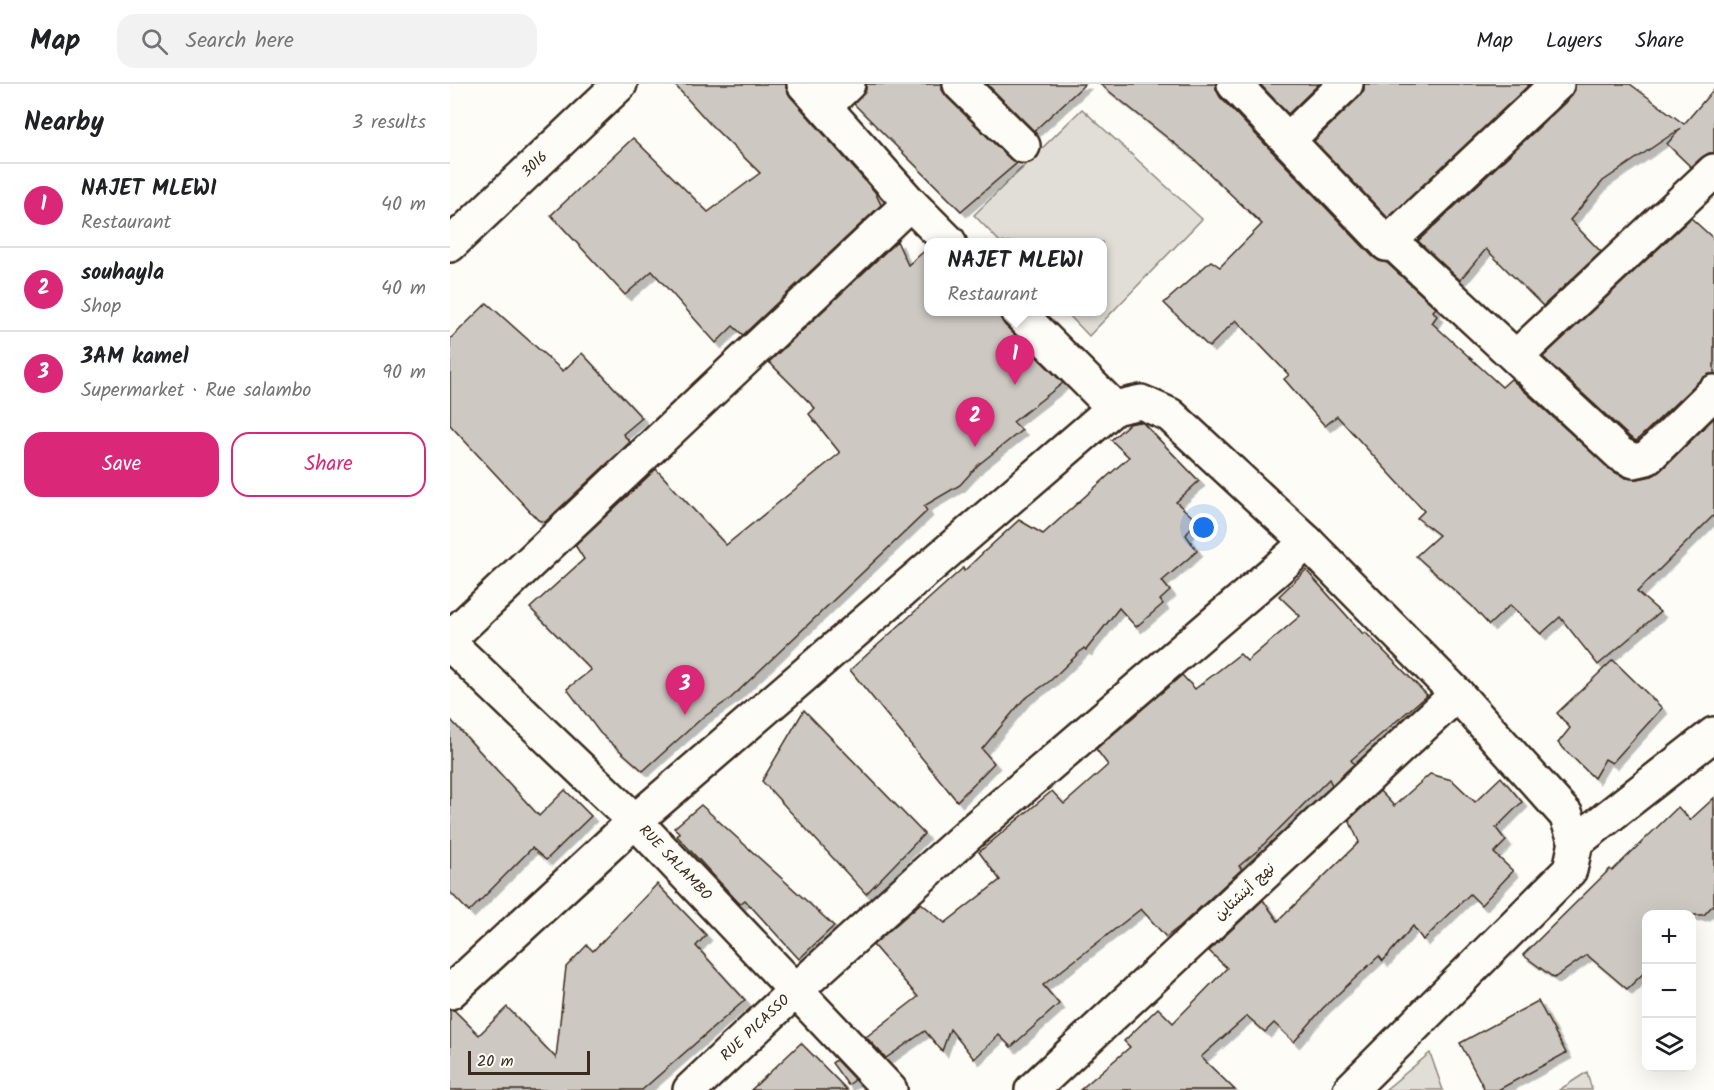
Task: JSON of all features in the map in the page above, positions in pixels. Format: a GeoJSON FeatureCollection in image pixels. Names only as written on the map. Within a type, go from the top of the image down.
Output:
{"type":"FeatureCollection","features":[{"type":"Feature","properties":{"kind":"street","name":"3016"},"geometry":{"type":"LineString","coordinates":[[450,245],[620,84]]}},
{"type":"Feature","properties":{"kind":"street"},"geometry":{"type":"LineString","coordinates":[[960,84],[1023,146]]}},
{"type":"Feature","properties":{"kind":"street"},"geometry":{"type":"LineString","coordinates":[[1234,84],[1387,244],[1394,244],[1620,453],[1634,461],[1647,458],[1714,393]]}},
{"type":"Feature","properties":{"kind":"street"},"geometry":{"type":"LineString","coordinates":[[1288,140],[1346,84]]}},
{"type":"Feature","properties":{"kind":"street"},"geometry":{"type":"LineString","coordinates":[[1387,244],[1557,84]]}},
{"type":"Feature","properties":{"kind":"street"},"geometry":{"type":"LineString","coordinates":[[825,91],[910,203],[944,238]]}},
{"type":"Feature","properties":{"kind":"street"},"geometry":{"type":"LineString","coordinates":[[1516,357],[1714,171]]}},
{"type":"Feature","properties":{"kind":"street"},"geometry":{"type":"LineString","coordinates":[[450,638],[910,203]]}},
{"type":"Feature","properties":{"kind":"street"},"geometry":{"type":"LineString","coordinates":[[1022,316],[1114,408]]}},
{"type":"Feature","properties":{"kind":"street"},"geometry":{"type":"LineString","coordinates":[[450,992],[635,821],[1114,408],[1141,402],[1170,415],[1307,542],[1457,694],[1566,815],[1576,842],[1570,870],[1350,1090]]}},
{"type":"Feature","properties":{"kind":"street","name":"RUE PICASSO"},"geometry":{"type":"LineString","coordinates":[[690,1090],[795,991],[972,831],[1307,542]]}},
{"type":"Feature","properties":{"kind":"street","name":"RUE SALAMBO"},"geometry":{"type":"LineString","coordinates":[[450,644],[635,821],[890,1090]]}},
{"type":"Feature","properties":{"kind":"street","name":"نهج أينشتاين"},"geometry":{"type":"LineString","coordinates":[[1032,1090],[1457,694]]}},
{"type":"Feature","properties":{"kind":"street"},"geometry":{"type":"LineString","coordinates":[[1576,842],[1714,734]]}},
{"type":"Feature","properties":{"kind":"shaded area"},"geometry":{"type":"Polygon","coordinates":[[[1082,109],[1202,219],[1089,336],[1070,316],[1107,316],[1107,238],[996,238],[974,215],[1082,109]]]}},
{"type":"Feature","properties":{"kind":"shaded area"},"geometry":{"type":"Polygon","coordinates":[[[1430,1053],[1443,1090],[1385,1090],[1430,1053]]]}},
{"type":"Feature","properties":{"kind":"shaded area"},"geometry":{"type":"Polygon","coordinates":[[[1587,1072],[1592,1090],[1559,1090],[1587,1072]]]}},
{"type":"Feature","properties":{"kind":"building"},"geometry":{"type":"Polygon","coordinates":[[[674,84],[786,84],[790,96],[875,192],[881,205],[743,335],[733,326],[716,343],[652,271],[625,295],[551,215],[633,138],[708,212],[760,173],[710,124],[674,84]]]}},
{"type":"Feature","properties":{"kind":"building"},"geometry":{"type":"Polygon","coordinates":[[[866,84],[942,84],[942,90],[947,97],[1010,159],[1017,163],[961,211],[854,104],[866,90],[866,84]]]}},
{"type":"Feature","properties":{"kind":"building"},"geometry":{"type":"Polygon","coordinates":[[[987,84],[1085,84],[1034,131],[987,84]]]}},
{"type":"Feature","properties":{"kind":"building"},"geometry":{"type":"Polygon","coordinates":[[[1100,84],[1216,84],[1220,97],[1373,257],[1387,263],[1436,308],[1433,311],[1437,316],[1432,323],[1502,387],[1511,379],[1612,471],[1626,478],[1638,479],[1652,476],[1660,471],[1714,418],[1714,515],[1637,592],[1660,612],[1598,665],[1560,617],[1541,634],[1510,605],[1489,625],[1472,606],[1416,556],[1439,535],[1417,518],[1424,511],[1337,416],[1325,426],[1284,379],[1289,375],[1236,320],[1209,347],[1164,303],[1211,261],[1220,267],[1262,224],[1194,159],[1100,84]]]}},
{"type":"Feature","properties":{"kind":"building"},"geometry":{"type":"Polygon","coordinates":[[[1260,84],[1319,84],[1288,114],[1260,84]]]}},
{"type":"Feature","properties":{"kind":"building"},"geometry":{"type":"Polygon","coordinates":[[[1364,84],[1530,84],[1388,218],[1314,141],[1359,97],[1364,90],[1364,84]]]}},
{"type":"Feature","properties":{"kind":"building"},"geometry":{"type":"Polygon","coordinates":[[[1575,84],[1630,84],[1684,124],[1714,89],[1714,153],[1702,157],[1691,167],[1667,144],[1681,128],[1603,181],[1570,220],[1601,252],[1543,306],[1486,249],[1460,280],[1418,241],[1570,98],[1575,90],[1575,84]]]}},
{"type":"Feature","properties":{"kind":"building"},"geometry":{"type":"Polygon","coordinates":[[[1691,218],[1714,239],[1714,374],[1701,379],[1636,441],[1543,357],[1691,218]]]}},
{"type":"Feature","properties":{"kind":"building"},"geometry":{"type":"Polygon","coordinates":[[[897,241],[908,265],[924,251],[924,316],[1000,316],[1005,325],[1063,383],[1013,422],[1022,430],[978,465],[960,485],[924,506],[927,511],[731,698],[701,719],[643,771],[600,733],[567,689],[591,670],[530,608],[584,559],[575,545],[656,469],[726,545],[840,453],[809,414],[815,408],[769,362],[897,241]]]}},
{"type":"Feature","properties":{"kind":"building"},"geometry":{"type":"Polygon","coordinates":[[[487,303],[563,371],[582,353],[642,418],[623,434],[630,442],[545,522],[538,520],[450,425],[450,339],[487,303]]]}},
{"type":"Feature","properties":{"kind":"building"},"geometry":{"type":"Polygon","coordinates":[[[1143,423],[1199,481],[1176,502],[1196,520],[1186,535],[1197,551],[1162,581],[1170,591],[1160,600],[1163,604],[1136,627],[1119,608],[1086,650],[1084,648],[1050,681],[1023,700],[982,749],[994,763],[957,801],[850,670],[1019,520],[1043,534],[1129,457],[1111,440],[1129,424],[1143,423]]]}},
{"type":"Feature","properties":{"kind":"building"},"geometry":{"type":"Polygon","coordinates":[[[1306,570],[1363,634],[1365,632],[1427,695],[1351,760],[1354,764],[1332,785],[1329,779],[1239,866],[1242,869],[1166,937],[1141,909],[1043,985],[1059,1004],[1011,1047],[999,1035],[974,1059],[950,1029],[942,1051],[925,1031],[886,1058],[866,1037],[918,997],[873,945],[921,903],[945,923],[1000,880],[979,852],[1052,791],[1064,804],[1108,765],[1096,749],[1182,675],[1195,689],[1240,654],[1247,661],[1300,616],[1279,596],[1306,570]]]}},
{"type":"Feature","properties":{"kind":"building"},"geometry":{"type":"Polygon","coordinates":[[[1613,660],[1662,708],[1612,763],[1605,759],[1594,778],[1558,743],[1570,728],[1557,713],[1613,660]]]}},
{"type":"Feature","properties":{"kind":"building"},"geometry":{"type":"Polygon","coordinates":[[[804,710],[924,834],[866,894],[762,781],[804,710]]]}},
{"type":"Feature","properties":{"kind":"building"},"geometry":{"type":"Polygon","coordinates":[[[450,719],[539,816],[565,790],[591,816],[546,860],[532,848],[469,912],[450,892],[450,719]]]}},
{"type":"Feature","properties":{"kind":"building"},"geometry":{"type":"Polygon","coordinates":[[[1430,774],[1452,780],[1475,802],[1501,777],[1522,802],[1496,828],[1506,841],[1494,853],[1513,871],[1481,905],[1470,894],[1423,940],[1413,926],[1383,961],[1379,956],[1323,1008],[1294,1042],[1274,1023],[1265,1032],[1247,1016],[1201,1057],[1235,1090],[1080,1090],[1130,1047],[1124,1041],[1158,1008],[1173,1023],[1227,968],[1209,951],[1263,900],[1278,921],[1359,842],[1349,820],[1380,791],[1394,806],[1430,774]]]}},
{"type":"Feature","properties":{"kind":"building"},"geometry":{"type":"Polygon","coordinates":[[[1714,798],[1714,904],[1704,915],[1696,915],[1696,910],[1642,910],[1642,975],[1627,989],[1587,955],[1554,978],[1523,955],[1610,869],[1612,871],[1678,807],[1690,820],[1714,798]]]}},
{"type":"Feature","properties":{"kind":"building"},"geometry":{"type":"Polygon","coordinates":[[[701,805],[834,926],[799,959],[745,900],[740,904],[677,836],[680,833],[674,828],[701,805]]]}},
{"type":"Feature","properties":{"kind":"building"},"geometry":{"type":"Polygon","coordinates":[[[657,884],[706,935],[696,946],[745,1000],[642,1090],[450,1090],[450,1010],[454,1010],[479,1035],[507,1007],[556,1058],[566,967],[587,945],[593,951],[657,884]]]}},
{"type":"Feature","properties":{"kind":"building"},"geometry":{"type":"Polygon","coordinates":[[[1538,1001],[1566,1053],[1498,1090],[1485,1090],[1460,1043],[1538,1001]]]}},
{"type":"Feature","properties":{"kind":"building"},"geometry":{"type":"Polygon","coordinates":[[[801,1043],[847,1090],[751,1090],[801,1043]]]}},
{"type":"Feature","properties":{"kind":"building"},"geometry":{"type":"Polygon","coordinates":[[[836,1060],[855,1080],[848,1085],[832,1063],[836,1060]]]}},
{"type":"Feature","properties":{"kind":"place","name":"NAJET MLEWI"},"geometry":{"type":"Point","coordinates":[1015,385]}},
{"type":"Feature","properties":{"kind":"place","name":"souhayla"},"geometry":{"type":"Point","coordinates":[975,447]}},
{"type":"Feature","properties":{"kind":"place","name":"3AM kamel"},"geometry":{"type":"Point","coordinates":[685,715]}}]}
